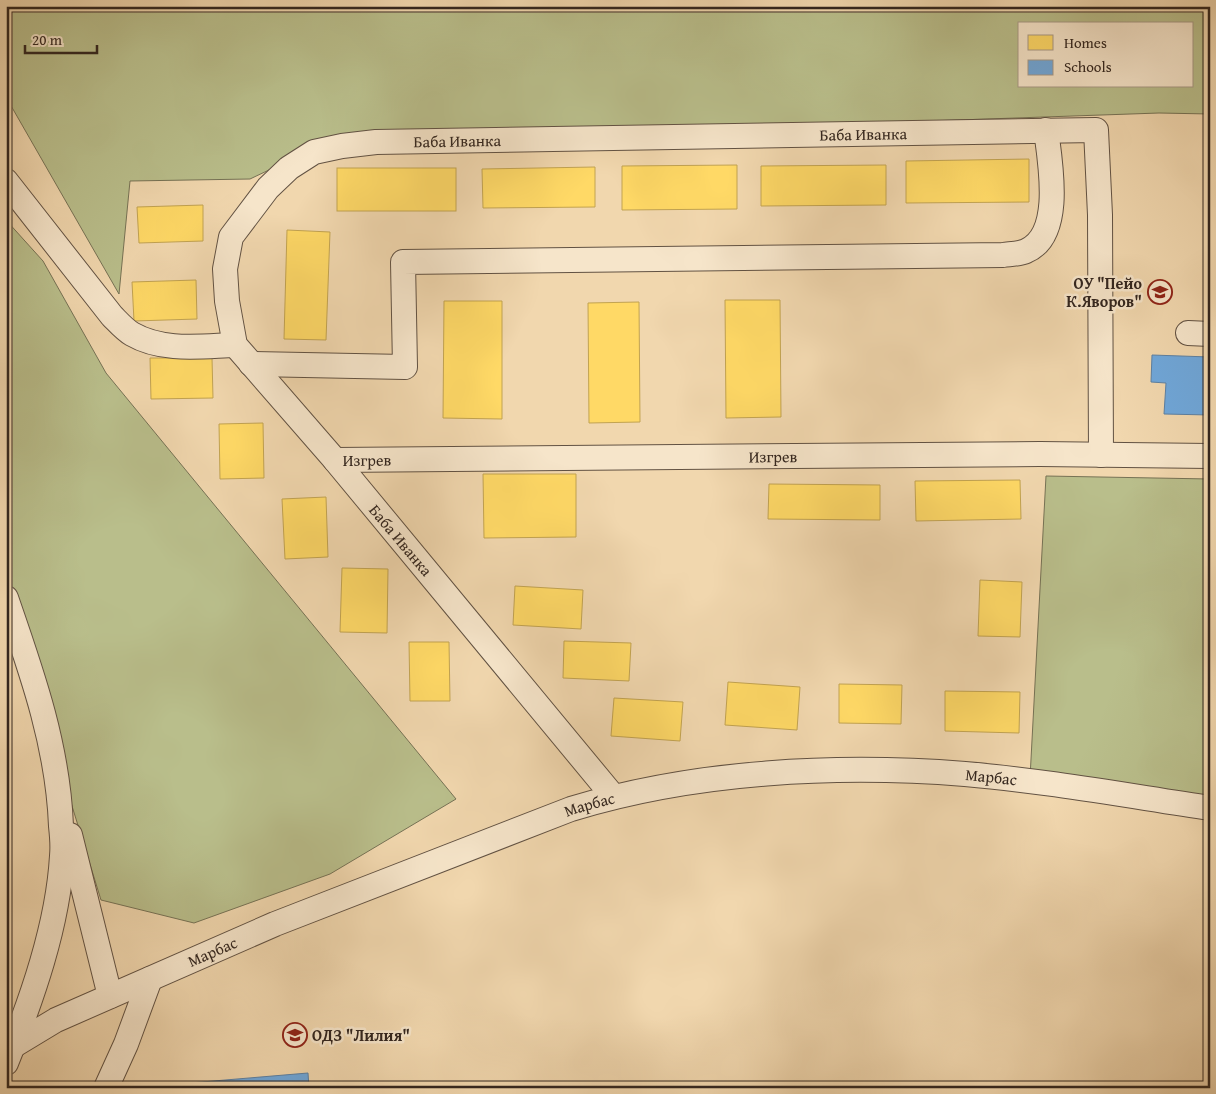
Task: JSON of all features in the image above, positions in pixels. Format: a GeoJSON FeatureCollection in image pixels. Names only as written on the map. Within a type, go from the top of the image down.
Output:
{"type":"FeatureCollection","features":[{"type":"Feature","properties":{"kind":"street"},"geometry":{"type":"LineString","coordinates":[[252,364],[405,367],[403,262],[1003,256],[1026,251],[1043,238],[1051,210],[1052,177],[1046,130]]}},
{"type":"Feature","properties":{"kind":"street","name":"Баба Иванка"},"geometry":{"type":"LineString","coordinates":[[613,796],[335,460],[235,345],[227,301],[225,269],[231,237],[268,188],[289,168],[314,152],[376,142],[1096,130],[1100,215],[1101,455]]}},
{"type":"Feature","properties":{"kind":"street"},"geometry":{"type":"LineString","coordinates":[[6,181],[112,316],[132,334],[153,343],[179,347],[235,345]]}},
{"type":"Feature","properties":{"kind":"street","name":"Изгрев"},"geometry":{"type":"LineString","coordinates":[[335,460],[1030,454],[1210,456]]}},
{"type":"Feature","properties":{"kind":"street"},"geometry":{"type":"LineString","coordinates":[[6,598],[30,667],[50,734],[60,794],[110,996]]}},
{"type":"Feature","properties":{"kind":"street","name":"Марбас"},"geometry":{"type":"LineString","coordinates":[[10,1054],[56,1020],[276,924],[562,812],[613,796],[706,780],[804,772],[892,770],[966,774],[1030,781],[1210,808]]}},
{"type":"Feature","properties":{"kind":"street"},"geometry":{"type":"LineString","coordinates":[[10,1054],[36,984],[54,918],[62,856],[60,794]]}},
{"type":"Feature","properties":{"kind":"street"},"geometry":{"type":"LineString","coordinates":[[106,1088],[126,1044],[150,979]]}},
{"type":"Feature","properties":{"kind":"green space"},"geometry":{"type":"Polygon","coordinates":[[[6,6],[1210,6],[1210,114],[1159,113],[328,142],[250,179],[130,181],[119,294],[6,97],[6,6]]]}},
{"type":"Feature","properties":{"kind":"green space"},"geometry":{"type":"Polygon","coordinates":[[[6,220],[43,261],[106,373],[456,799],[330,874],[194,923],[101,900],[6,592],[6,220]]]}},
{"type":"Feature","properties":{"kind":"green space"},"geometry":{"type":"Polygon","coordinates":[[[1046,476],[1210,479],[1210,801],[1030,778],[1046,476]]]}},
{"type":"Feature","properties":{"kind":"building: Homes"},"geometry":{"type":"Polygon","coordinates":[[[1029,159],[1029,202],[906,203],[906,161],[1029,159]]]}},
{"type":"Feature","properties":{"kind":"building: Homes"},"geometry":{"type":"Polygon","coordinates":[[[737,165],[737,209],[622,210],[622,166],[737,165]]]}},
{"type":"Feature","properties":{"kind":"building: Homes"},"geometry":{"type":"Polygon","coordinates":[[[886,165],[886,205],[761,206],[761,166],[886,165]]]}},
{"type":"Feature","properties":{"kind":"building: Homes"},"geometry":{"type":"Polygon","coordinates":[[[595,167],[595,207],[483,208],[482,169],[595,167]]]}},
{"type":"Feature","properties":{"kind":"building: Homes"},"geometry":{"type":"Polygon","coordinates":[[[337,168],[456,168],[456,211],[337,211],[337,168]]]}},
{"type":"Feature","properties":{"kind":"building: Homes"},"geometry":{"type":"Polygon","coordinates":[[[203,205],[203,241],[139,243],[137,207],[203,205]]]}},
{"type":"Feature","properties":{"kind":"building: Homes"},"geometry":{"type":"Polygon","coordinates":[[[287,230],[330,232],[326,340],[284,339],[287,230]]]}},
{"type":"Feature","properties":{"kind":"building: Homes"},"geometry":{"type":"Polygon","coordinates":[[[196,280],[197,319],[134,321],[132,282],[196,280]]]}},
{"type":"Feature","properties":{"kind":"building: Homes"},"geometry":{"type":"Polygon","coordinates":[[[725,300],[780,300],[781,417],[726,418],[725,300]]]}},
{"type":"Feature","properties":{"kind":"building: Homes"},"geometry":{"type":"Polygon","coordinates":[[[444,301],[502,301],[502,419],[443,418],[444,301]]]}},
{"type":"Feature","properties":{"kind":"building: Homes"},"geometry":{"type":"Polygon","coordinates":[[[639,302],[640,422],[589,423],[588,303],[639,302]]]}},
{"type":"Feature","properties":{"kind":"building: Homes"},"geometry":{"type":"Polygon","coordinates":[[[150,358],[212,358],[213,398],[151,399],[150,358]]]}},
{"type":"Feature","properties":{"kind":"building: Homes"},"geometry":{"type":"Polygon","coordinates":[[[263,423],[264,478],[220,479],[219,424],[263,423]]]}},
{"type":"Feature","properties":{"kind":"building: Homes"},"geometry":{"type":"Polygon","coordinates":[[[483,474],[576,474],[576,537],[484,538],[483,474]]]}},
{"type":"Feature","properties":{"kind":"building: Homes"},"geometry":{"type":"Polygon","coordinates":[[[1020,480],[1021,519],[916,521],[915,481],[1020,480]]]}},
{"type":"Feature","properties":{"kind":"building: Homes"},"geometry":{"type":"Polygon","coordinates":[[[769,484],[880,485],[880,520],[768,519],[769,484]]]}},
{"type":"Feature","properties":{"kind":"building: Homes"},"geometry":{"type":"Polygon","coordinates":[[[326,497],[328,557],[285,559],[282,499],[326,497]]]}},
{"type":"Feature","properties":{"kind":"building: Homes"},"geometry":{"type":"Polygon","coordinates":[[[342,568],[388,569],[387,633],[340,632],[342,568]]]}},
{"type":"Feature","properties":{"kind":"building: Homes"},"geometry":{"type":"Polygon","coordinates":[[[980,580],[1022,582],[1020,637],[978,636],[980,580]]]}},
{"type":"Feature","properties":{"kind":"building: Homes"},"geometry":{"type":"Polygon","coordinates":[[[515,586],[583,590],[581,629],[513,625],[515,586]]]}},
{"type":"Feature","properties":{"kind":"building: Homes"},"geometry":{"type":"Polygon","coordinates":[[[564,641],[631,643],[629,681],[563,678],[564,641]]]}},
{"type":"Feature","properties":{"kind":"building: Homes"},"geometry":{"type":"Polygon","coordinates":[[[409,642],[449,642],[450,701],[410,701],[409,642]]]}},
{"type":"Feature","properties":{"kind":"building: Homes"},"geometry":{"type":"Polygon","coordinates":[[[728,682],[800,687],[797,730],[725,725],[728,682]]]}},
{"type":"Feature","properties":{"kind":"building: Homes"},"geometry":{"type":"Polygon","coordinates":[[[839,684],[902,685],[901,724],[839,723],[839,684]]]}},
{"type":"Feature","properties":{"kind":"building: Homes"},"geometry":{"type":"Polygon","coordinates":[[[945,691],[1020,692],[1019,733],[945,731],[945,691]]]}},
{"type":"Feature","properties":{"kind":"building: Homes"},"geometry":{"type":"Polygon","coordinates":[[[614,698],[683,702],[680,741],[611,736],[614,698]]]}},
{"type":"Feature","properties":{"kind":"building: Schools"},"geometry":{"type":"Polygon","coordinates":[[[1152,355],[1210,357],[1210,415],[1164,414],[1166,383],[1151,382],[1152,355]]]}},
{"type":"Feature","properties":{"kind":"building: Schools"},"geometry":{"type":"Polygon","coordinates":[[[308,1073],[309,1088],[178,1088],[178,1084],[308,1073]]]}},
{"type":"Feature","properties":{"kind":"place","name":"ОУ \"Пейо К.Яворов\""},"geometry":{"type":"Point","coordinates":[1160,292]}},
{"type":"Feature","properties":{"kind":"place","name":"ОДЗ \"Лилия\""},"geometry":{"type":"Point","coordinates":[295,1035]}}]}
